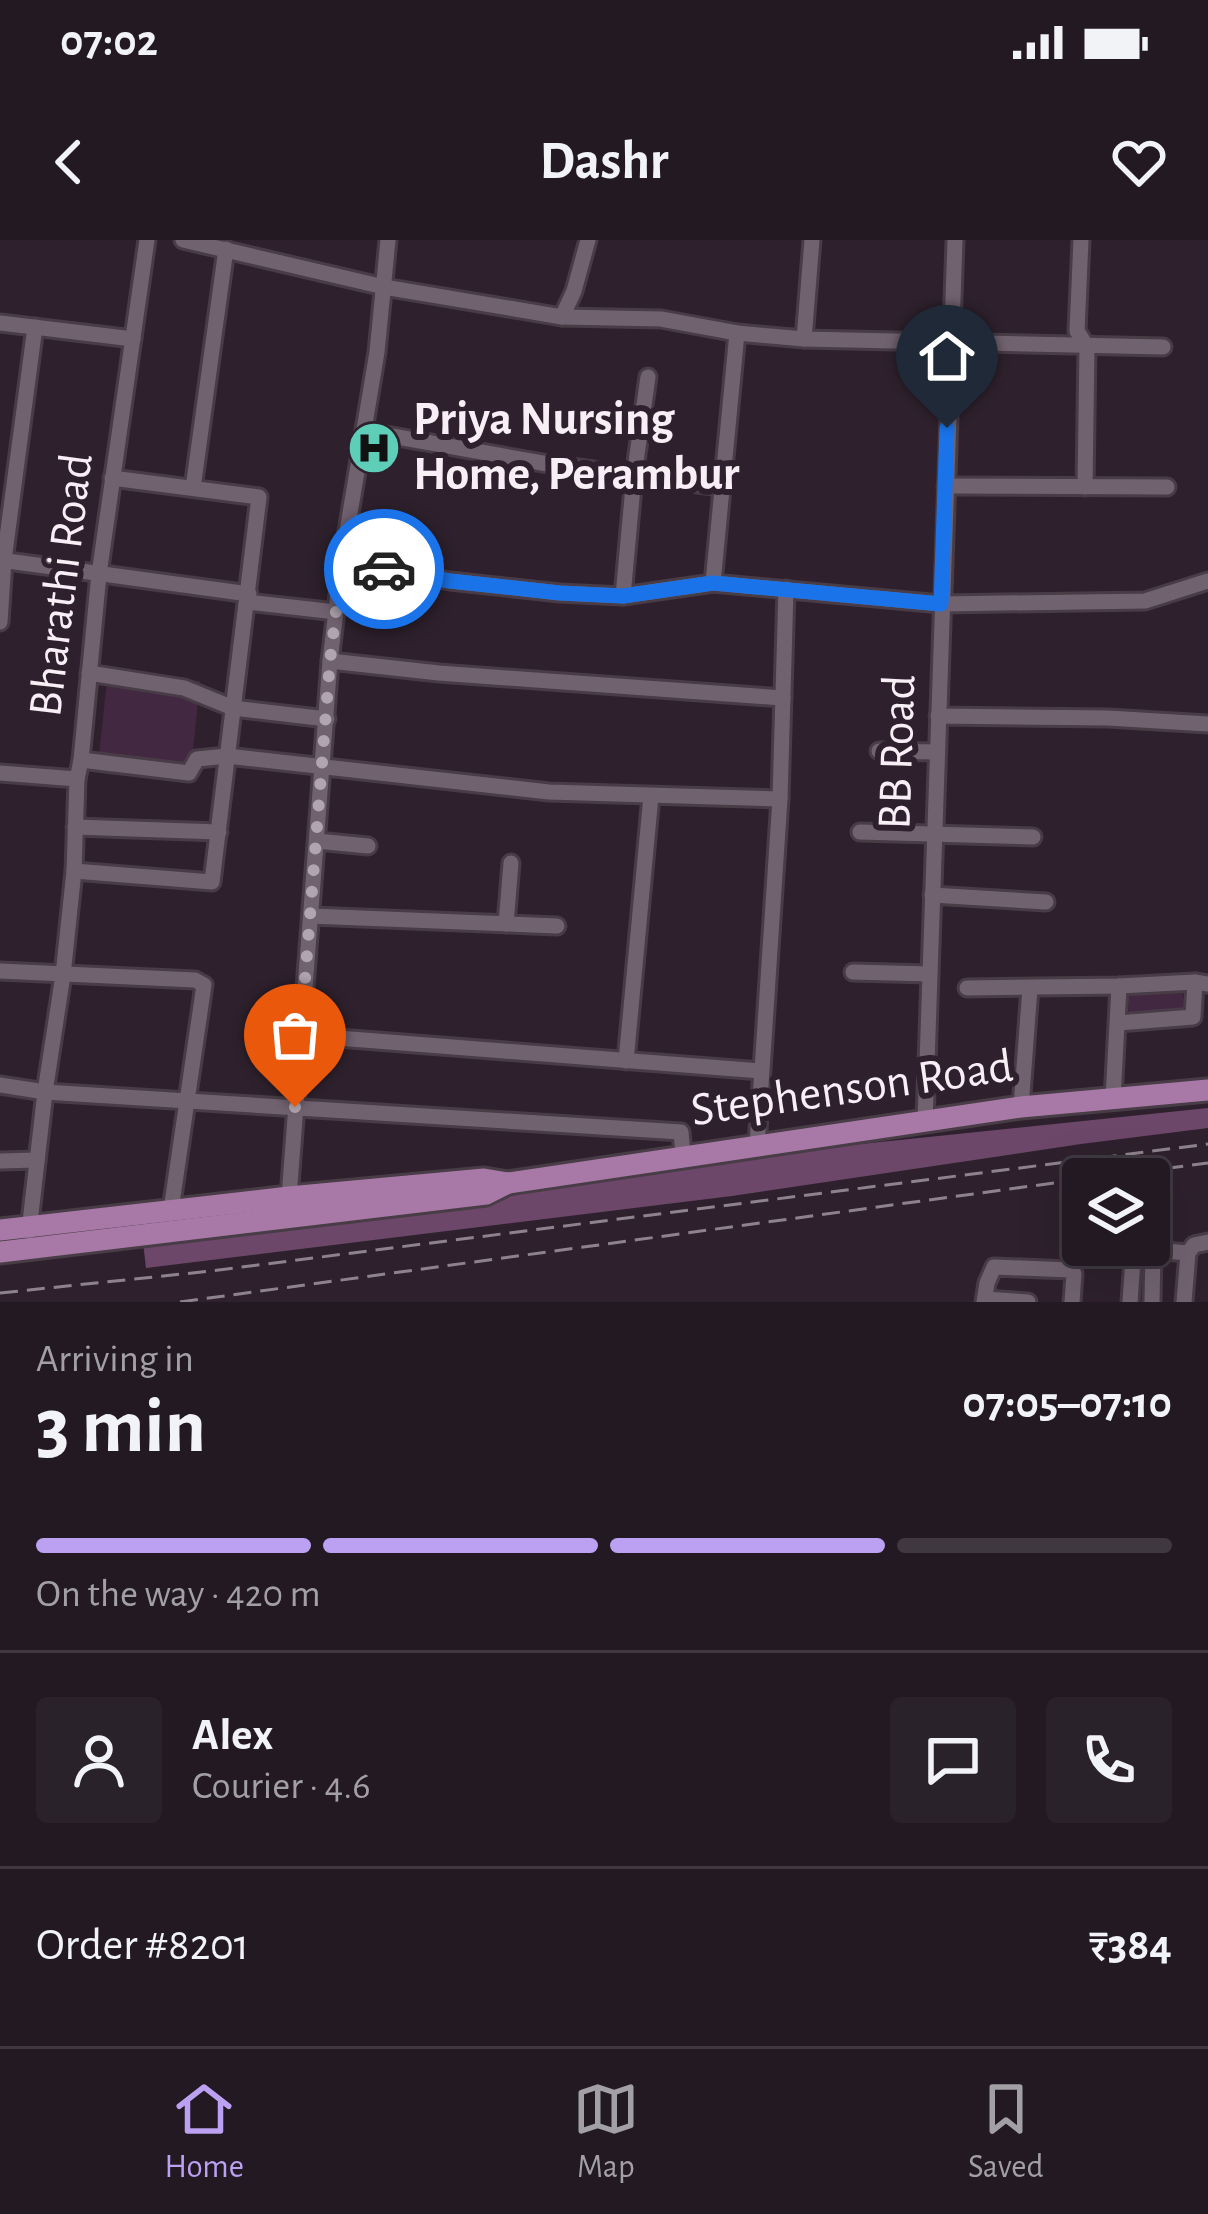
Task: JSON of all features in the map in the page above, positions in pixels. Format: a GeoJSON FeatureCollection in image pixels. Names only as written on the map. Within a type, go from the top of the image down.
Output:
{"type":"FeatureCollection","features":[{"type":"Feature","properties":{"kind":"main road","name":"Stephenson Road"},"geometry":{"type":"LineString","coordinates":[[508,1183],[1021,1107],[1208,1090]]}},
{"type":"Feature","properties":{"kind":"main road"},"geometry":{"type":"LineString","coordinates":[[0,1252],[29,1237],[171,1210],[484,1179],[508,1183]]}},
{"type":"Feature","properties":{"kind":"main road"},"geometry":{"type":"LineString","coordinates":[[0,1230],[29,1237],[486,1194],[508,1183]]}},
{"type":"Feature","properties":{"kind":"street","name":"Bharathi Road"},"geometry":{"type":"LineString","coordinates":[[29,1237],[74,871],[77,779],[99,574],[147,240]]}},
{"type":"Feature","properties":{"kind":"street"},"geometry":{"type":"LineString","coordinates":[[183,240],[384,287],[562,316],[661,319],[804,339],[1163,347]]}},
{"type":"Feature","properties":{"kind":"street"},"geometry":{"type":"LineString","coordinates":[[289,1197],[330,661],[388,240]]}},
{"type":"Feature","properties":{"kind":"street"},"geometry":{"type":"LineString","coordinates":[[562,316],[588,240]]}},
{"type":"Feature","properties":{"kind":"street"},"geometry":{"type":"LineString","coordinates":[[804,339],[812,240]]}},
{"type":"Feature","properties":{"kind":"street","name":"BB Road"},"geometry":{"type":"LineString","coordinates":[[925,1122],[955,240]]}},
{"type":"Feature","properties":{"kind":"street"},"geometry":{"type":"LineString","coordinates":[[1081,240],[1077,331],[1087,347],[1085,487]]}},
{"type":"Feature","properties":{"kind":"street"},"geometry":{"type":"LineString","coordinates":[[193,488],[226,249]]}},
{"type":"Feature","properties":{"kind":"street"},"geometry":{"type":"LineString","coordinates":[[0,323],[133,339]]}},
{"type":"Feature","properties":{"kind":"street"},"geometry":{"type":"LineString","coordinates":[[0,622],[2,560],[34,327]]}},
{"type":"Feature","properties":{"kind":"street"},"geometry":{"type":"LineString","coordinates":[[713,583],[737,333]]}},
{"type":"Feature","properties":{"kind":"street"},"geometry":{"type":"LineString","coordinates":[[623,596],[648,377]]}},
{"type":"Feature","properties":{"kind":"street"},"geometry":{"type":"LineString","coordinates":[[364,431],[548,464],[722,487]]}},
{"type":"Feature","properties":{"kind":"street"},"geometry":{"type":"LineString","coordinates":[[74,871],[212,882],[259,497],[112,478]]}},
{"type":"Feature","properties":{"kind":"street"},"geometry":{"type":"LineString","coordinates":[[946,485],[1166,487]]}},
{"type":"Feature","properties":{"kind":"street"},"geometry":{"type":"LineString","coordinates":[[2,560],[336,612]]}},
{"type":"Feature","properties":{"kind":"street"},"geometry":{"type":"LineString","coordinates":[[342,561],[450,581],[560,593],[623,596],[713,583],[941,604],[1145,602],[1208,581]]}},
{"type":"Feature","properties":{"kind":"street"},"geometry":{"type":"LineString","coordinates":[[757,1145],[780,799],[786,589]]}},
{"type":"Feature","properties":{"kind":"street"},"geometry":{"type":"LineString","coordinates":[[330,661],[439,674],[783,698]]}},
{"type":"Feature","properties":{"kind":"street"},"geometry":{"type":"LineString","coordinates":[[89,674],[184,688],[232,708],[327,719]]}},
{"type":"Feature","properties":{"kind":"street"},"geometry":{"type":"LineString","coordinates":[[938,716],[1208,724]]}},
{"type":"Feature","properties":{"kind":"street"},"geometry":{"type":"LineString","coordinates":[[879,751],[937,752]]}},
{"type":"Feature","properties":{"kind":"street"},"geometry":{"type":"LineString","coordinates":[[81,760],[189,773],[197,758],[227,756],[549,792],[780,799]]}},
{"type":"Feature","properties":{"kind":"street"},"geometry":{"type":"LineString","coordinates":[[0,773],[77,779]]}},
{"type":"Feature","properties":{"kind":"street"},"geometry":{"type":"LineString","coordinates":[[626,1061],[651,796]]}},
{"type":"Feature","properties":{"kind":"street"},"geometry":{"type":"LineString","coordinates":[[75,827],[219,832]]}},
{"type":"Feature","properties":{"kind":"street"},"geometry":{"type":"LineString","coordinates":[[860,832],[1033,837]]}},
{"type":"Feature","properties":{"kind":"street"},"geometry":{"type":"LineString","coordinates":[[317,842],[368,846]]}},
{"type":"Feature","properties":{"kind":"street"},"geometry":{"type":"LineString","coordinates":[[506,924],[511,863]]}},
{"type":"Feature","properties":{"kind":"street"},"geometry":{"type":"LineString","coordinates":[[932,895],[1046,902]]}},
{"type":"Feature","properties":{"kind":"street"},"geometry":{"type":"LineString","coordinates":[[311,916],[557,926]]}},
{"type":"Feature","properties":{"kind":"street"},"geometry":{"type":"LineString","coordinates":[[0,971],[200,982],[205,992],[171,1210]]}},
{"type":"Feature","properties":{"kind":"street"},"geometry":{"type":"LineString","coordinates":[[853,971],[929,974]]}},
{"type":"Feature","properties":{"kind":"street"},"geometry":{"type":"LineString","coordinates":[[967,988],[1202,983],[1193,1018],[1118,1023]]}},
{"type":"Feature","properties":{"kind":"street"},"geometry":{"type":"LineString","coordinates":[[1113,1099],[1119,986]]}},
{"type":"Feature","properties":{"kind":"street"},"geometry":{"type":"LineString","coordinates":[[1021,1107],[1030,988]]}},
{"type":"Feature","properties":{"kind":"street"},"geometry":{"type":"LineString","coordinates":[[300,1036],[761,1071]]}},
{"type":"Feature","properties":{"kind":"street"},"geometry":{"type":"LineString","coordinates":[[0,1085],[45,1092],[681,1132],[683,1155]]}},
{"type":"Feature","properties":{"kind":"street"},"geometry":{"type":"LineString","coordinates":[[0,1161],[38,1160]]}},
{"type":"Feature","properties":{"kind":"street"},"geometry":{"type":"LineString","coordinates":[[1152,1302],[1154,1250],[1200,1246],[1184,1302]]}},
{"type":"Feature","properties":{"kind":"street"},"geometry":{"type":"LineString","coordinates":[[1130,1302],[1133,1266]]}},
{"type":"Feature","properties":{"kind":"street"},"geometry":{"type":"LineString","coordinates":[[1028,1302],[985,1300],[986,1283],[994,1268],[1070,1270],[1074,1274],[1072,1302]]}},
{"type":"Feature","properties":{"kind":"shaded area"},"geometry":{"type":"Polygon","coordinates":[[[108,671],[200,681],[191,771],[98,765],[108,671]]]}},
{"type":"Feature","properties":{"kind":"shaded area"},"geometry":{"type":"Polygon","coordinates":[[[1182,985],[1184,1010],[1129,1013],[1127,988],[1182,985]]]}},
{"type":"Feature","properties":{"kind":"shaded area"},"geometry":{"type":"Polygon","coordinates":[[[1208,1108],[1208,1128],[732,1196],[146,1268],[143,1242],[822,1148],[1208,1108]]]}},
{"type":"Feature","properties":{"kind":"railway"},"geometry":{"type":"LineString","coordinates":[[0,1293],[211,1271],[1208,1144]]}},
{"type":"Feature","properties":{"kind":"railway"},"geometry":{"type":"LineString","coordinates":[[1170,1168],[1208,1163]]}},
{"type":"Feature","properties":{"kind":"railway"},"geometry":{"type":"LineString","coordinates":[[180,1302],[1062,1182]]}},
{"type":"Feature","properties":{"kind":"way so far"},"geometry":{"type":"LineString","coordinates":[[295,1107],[342,561],[384,569]]}},
{"type":"Feature","properties":{"kind":"place","name":"Priya Nursing Home, Perambur"},"geometry":{"type":"Point","coordinates":[374,448]}},
{"type":"Feature","properties":{"kind":"route"},"geometry":{"type":"LineString","coordinates":[[384,569],[560,593],[623,596],[713,583],[941,604],[947,428]]}}]}
